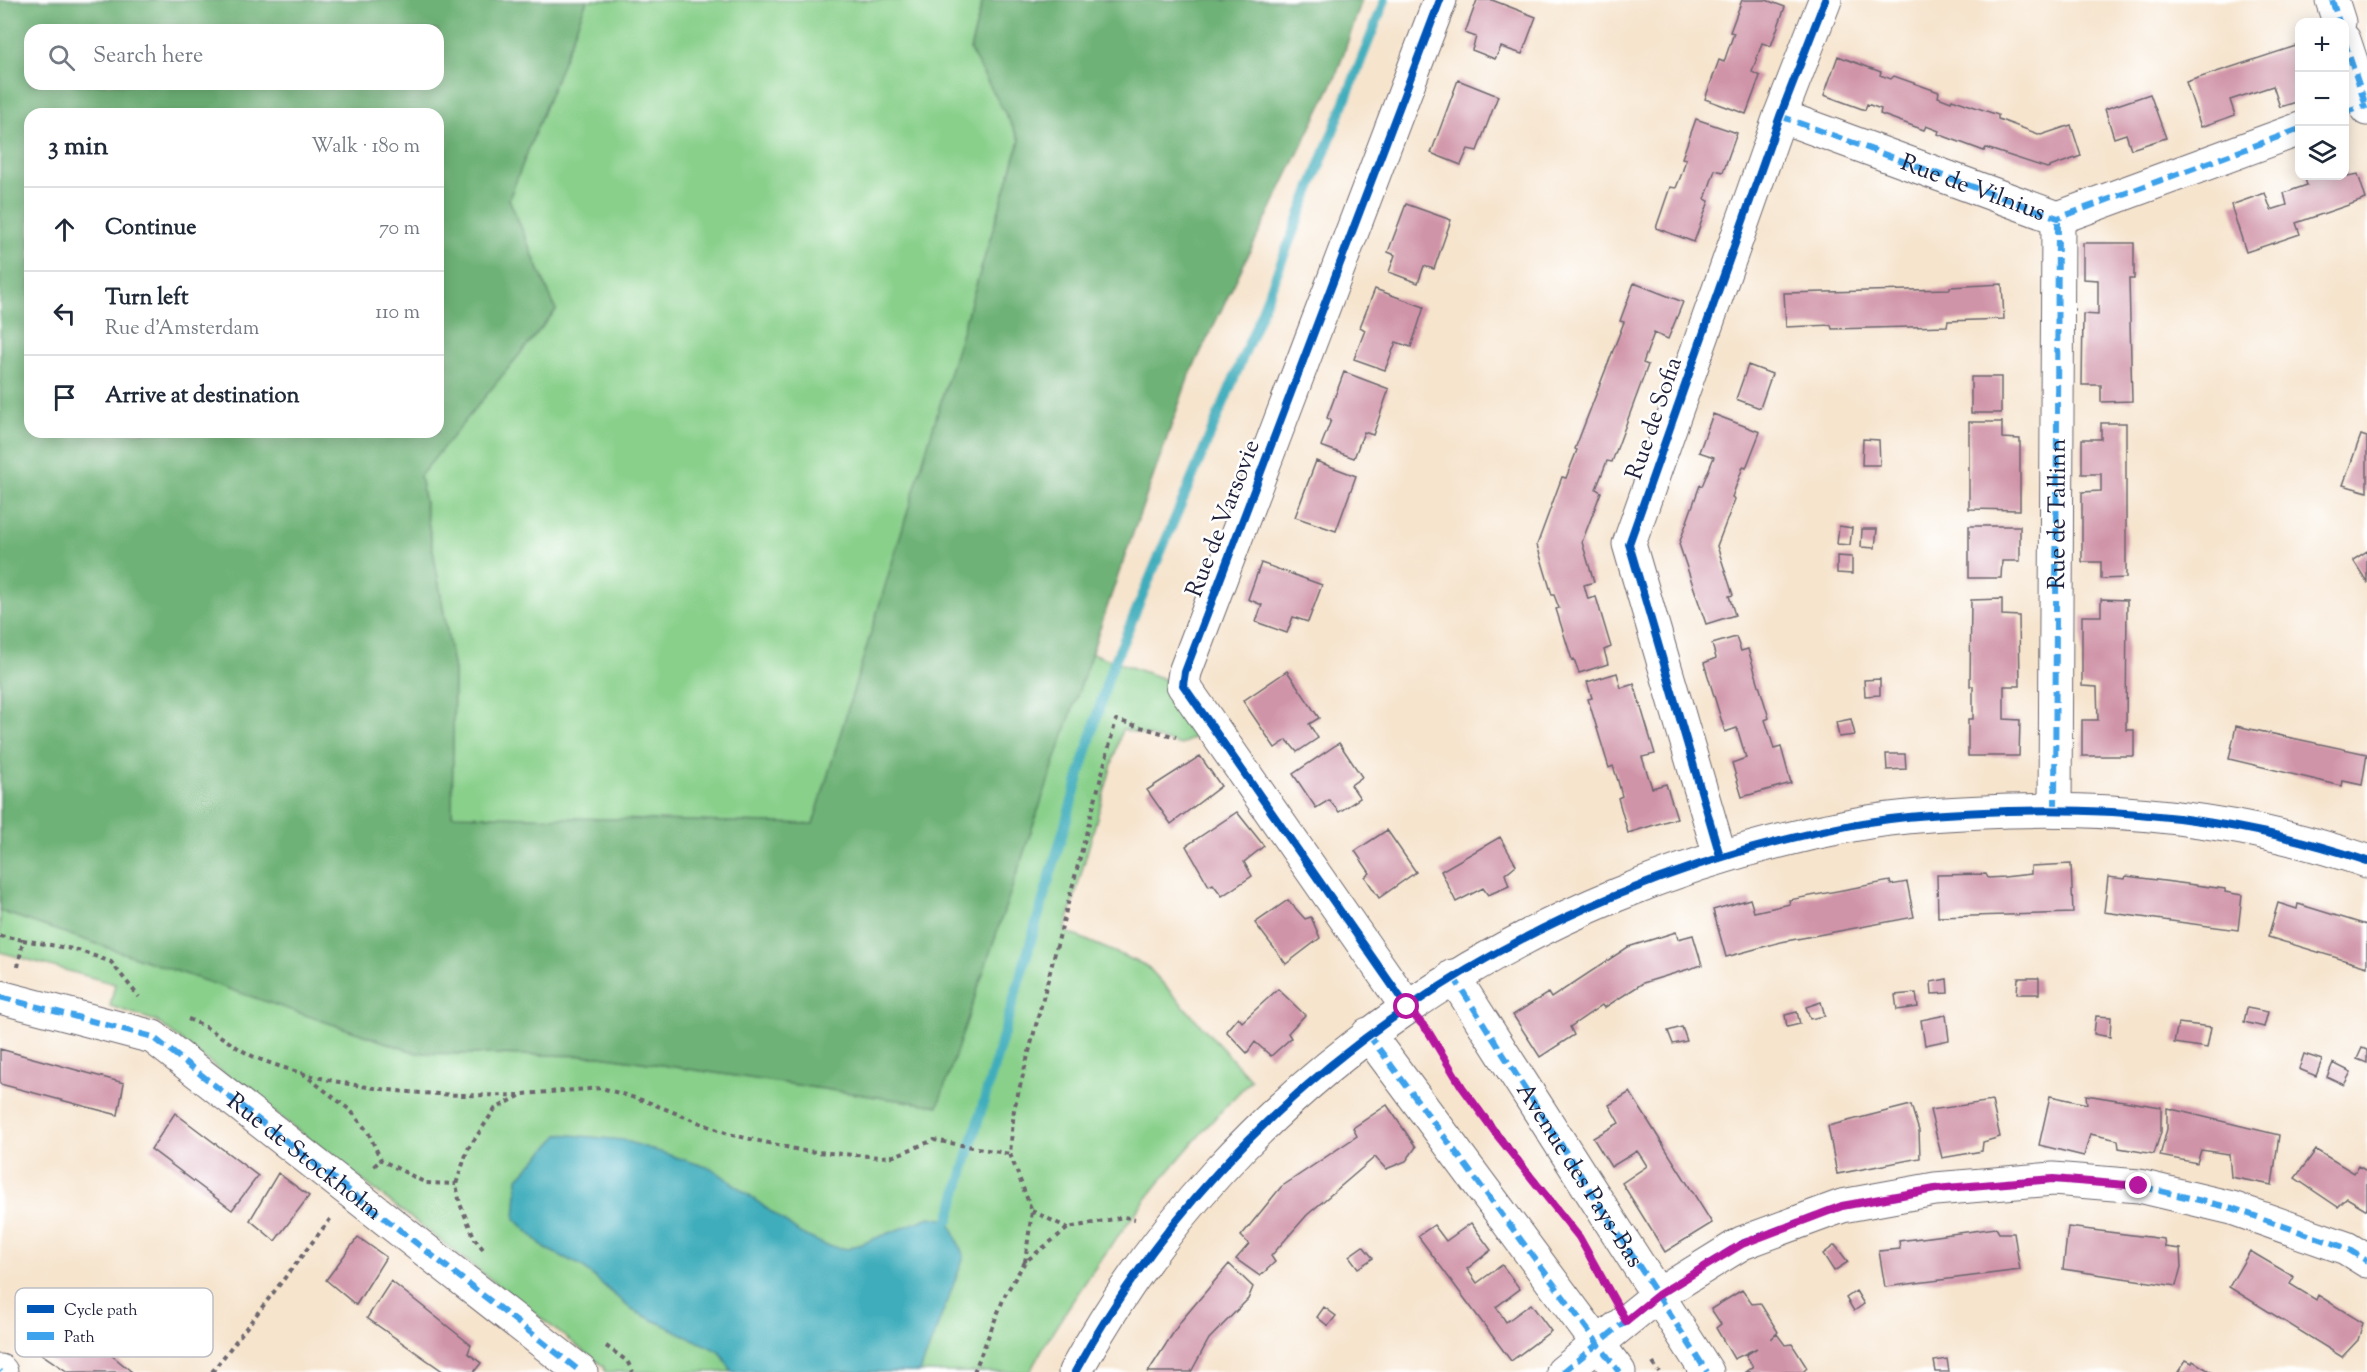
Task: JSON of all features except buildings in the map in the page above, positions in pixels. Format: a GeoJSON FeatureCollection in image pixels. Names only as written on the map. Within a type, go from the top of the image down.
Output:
{"type":"FeatureCollection","features":[{"type":"Feature","properties":{"kind":"street","name":"Rue de Varsovie"},"geometry":{"type":"LineString","coordinates":[[1407,1007],[1183,685],[1185,672],[1440,0]]}},
{"type":"Feature","properties":{"kind":"street","name":"Rue de Sofia"},"geometry":{"type":"LineString","coordinates":[[1720,856],[1629,544],[1780,116],[1825,0]]}},
{"type":"Feature","properties":{"kind":"street"},"geometry":{"type":"LineString","coordinates":[[2332,0],[2338,18]]}},
{"type":"Feature","properties":{"kind":"street"},"geometry":{"type":"LineString","coordinates":[[2349,60],[2361,108]]}},
{"type":"Feature","properties":{"kind":"street","name":"Rue de Vilnius"},"geometry":{"type":"LineString","coordinates":[[1780,116],[2058,218],[2295,131]]}},
{"type":"Feature","properties":{"kind":"street","name":"Rue de Tallinn"},"geometry":{"type":"LineString","coordinates":[[2055,810],[2058,218]]}},
{"type":"Feature","properties":{"kind":"street"},"geometry":{"type":"LineString","coordinates":[[1076,1372],[1096,1333],[1171,1227],[1211,1180],[1276,1112],[1368,1034],[1453,976],[1543,927],[1631,888],[1720,856],[1854,824],[1951,813],[2055,810],[2148,814],[2246,827],[2367,861]]}},
{"type":"Feature","properties":{"kind":"street","name":"Avenue des Pays-Bas"},"geometry":{"type":"LineString","coordinates":[[1453,976],[1707,1372]]}},
{"type":"Feature","properties":{"kind":"street","name":"Rue de Stockholm"},"geometry":{"type":"LineString","coordinates":[[6,998],[153,1037],[350,1194],[581,1372]]}},
{"type":"Feature","properties":{"kind":"street"},"geometry":{"type":"LineString","coordinates":[[1368,1034],[1619,1372]]}},
{"type":"Feature","properties":{"kind":"street"},"geometry":{"type":"LineString","coordinates":[[1563,1372],[1658,1295],[1742,1244],[1842,1206],[1935,1189],[2053,1179],[2139,1186],[2232,1208],[2346,1248],[2367,1261]]}},
{"type":"Feature","properties":{"kind":"path"},"geometry":{"type":"LineString","coordinates":[[1025,1262],[1032,1211],[1010,1154],[1014,1109],[1116,720],[1180,739],[1206,719]]}},
{"type":"Feature","properties":{"kind":"path"},"geometry":{"type":"LineString","coordinates":[[0,936],[78,950],[111,962],[145,1005],[139,1016],[136,1033]]}},
{"type":"Feature","properties":{"kind":"path"},"geometry":{"type":"LineString","coordinates":[[6,998],[23,940]]}},
{"type":"Feature","properties":{"kind":"path"},"geometry":{"type":"LineString","coordinates":[[1407,1007],[1428,1031],[1462,1087],[1497,1135],[1564,1218]]}},
{"type":"Feature","properties":{"kind":"path"},"geometry":{"type":"LineString","coordinates":[[185,1018],[202,1024],[258,1058],[300,1072],[409,1093],[453,1096],[520,1095],[602,1088],[648,1102],[728,1134],[804,1151],[881,1158],[894,1156],[934,1140],[1010,1154]]}},
{"type":"Feature","properties":{"kind":"path"},"geometry":{"type":"LineString","coordinates":[[300,1072],[350,1110],[368,1132],[381,1160],[426,1183],[456,1184]]}},
{"type":"Feature","properties":{"kind":"path"},"geometry":{"type":"LineString","coordinates":[[486,1253],[475,1239],[460,1204],[456,1184],[468,1149],[495,1109],[520,1095]]}},
{"type":"Feature","properties":{"kind":"path"},"geometry":{"type":"LineString","coordinates":[[212,1372],[350,1194]]}},
{"type":"Feature","properties":{"kind":"path"},"geometry":{"type":"LineString","coordinates":[[1032,1211],[1068,1228]]}},
{"type":"Feature","properties":{"kind":"path"},"geometry":{"type":"LineString","coordinates":[[974,1372],[1005,1295],[1025,1262],[1068,1228],[1124,1217],[1171,1227]]}},
{"type":"Feature","properties":{"kind":"path"},"geometry":{"type":"LineString","coordinates":[[1588,1255],[1659,1372]]}},
{"type":"Feature","properties":{"kind":"path"},"geometry":{"type":"LineString","coordinates":[[599,1341],[627,1361],[633,1372]]}},
{"type":"Feature","properties":{"kind":"green space"},"geometry":{"type":"Polygon","coordinates":[[[0,0],[587,0],[509,199],[556,310],[420,476],[454,671],[452,815],[813,824],[1020,140],[970,50],[983,0],[1362,0],[1336,76],[1189,376],[1115,584],[938,1106],[601,1056],[417,1053],[0,911],[0,0]]]}},
{"type":"Feature","properties":{"kind":"green space"},"geometry":{"type":"Polygon","coordinates":[[[587,0],[983,0],[970,50],[1020,140],[814,824],[452,816],[454,671],[420,475],[556,310],[509,199],[587,0]]]}},
{"type":"Feature","properties":{"kind":"green space"},"geometry":{"type":"Polygon","coordinates":[[[1091,653],[1164,679],[1202,733],[1181,745],[1122,729],[1065,931],[1147,966],[1251,1080],[1182,1155],[1140,1207],[1099,1262],[1047,1340],[1030,1372],[605,1372],[604,1367],[156,1021],[110,1006],[115,984],[0,952],[0,911],[417,1053],[601,1056],[937,1106],[1091,653]]]}},
{"type":"Feature","properties":{"kind":"water"},"geometry":{"type":"Polygon","coordinates":[[[560,1134],[623,1140],[713,1169],[800,1233],[825,1245],[848,1249],[930,1217],[949,1220],[964,1257],[920,1372],[732,1372],[720,1352],[632,1310],[580,1265],[546,1249],[515,1219],[518,1178],[560,1134]]]}},
{"type":"Feature","properties":{"kind":"waterway"},"geometry":{"type":"LineString","coordinates":[[949,1220],[1109,675],[1256,326],[1385,0]]}},
{"type":"Feature","properties":{"kind":"marked path"},"geometry":{"type":"LineString","coordinates":[[2332,0],[2338,18]]}},
{"type":"Feature","properties":{"kind":"marked path"},"geometry":{"type":"LineString","coordinates":[[2349,55],[2367,109]]}},
{"type":"Feature","properties":{"kind":"marked path"},"geometry":{"type":"LineString","coordinates":[[2349,111],[2367,105]]}},
{"type":"Feature","properties":{"kind":"marked path"},"geometry":{"type":"LineString","coordinates":[[1780,116],[2058,218],[2295,131]]}},
{"type":"Feature","properties":{"kind":"marked path"},"geometry":{"type":"LineString","coordinates":[[2055,810],[2058,218]]}},
{"type":"Feature","properties":{"kind":"marked path"},"geometry":{"type":"LineString","coordinates":[[1453,976],[1707,1372]]}},
{"type":"Feature","properties":{"kind":"marked path"},"geometry":{"type":"LineString","coordinates":[[0,997],[153,1037],[581,1372]]}},
{"type":"Feature","properties":{"kind":"marked path"},"geometry":{"type":"LineString","coordinates":[[1368,1034],[1619,1372]]}},
{"type":"Feature","properties":{"kind":"marked path"},"geometry":{"type":"LineString","coordinates":[[1563,1372],[1658,1295],[1742,1243],[1842,1206],[1935,1189],[2053,1179],[2139,1186],[2232,1208],[2346,1248],[2367,1261]]}},
{"type":"Feature","properties":{"kind":"cycle path"},"geometry":{"type":"LineString","coordinates":[[1407,1007],[1183,685],[1185,672],[1440,0]]}},
{"type":"Feature","properties":{"kind":"cycle path"},"geometry":{"type":"LineString","coordinates":[[1720,856],[1629,544],[1780,116],[1825,0]]}},
{"type":"Feature","properties":{"kind":"cycle path"},"geometry":{"type":"LineString","coordinates":[[1075,1372],[1141,1267],[1218,1172],[1306,1086],[1402,1011],[1506,948],[1616,895],[1732,854],[1852,825],[1911,817],[2010,811],[2101,812],[2191,820],[2280,836],[2367,861]]}},
{"type":"Feature","properties":{"kind":"route"},"geometry":{"type":"LineString","coordinates":[[1407,1007],[1428,1031],[1462,1087],[1497,1135],[1543,1189],[1579,1237],[1626,1321],[1658,1295],[1742,1244],[1842,1206],[1935,1189],[2053,1179],[2139,1186]]}}]}
